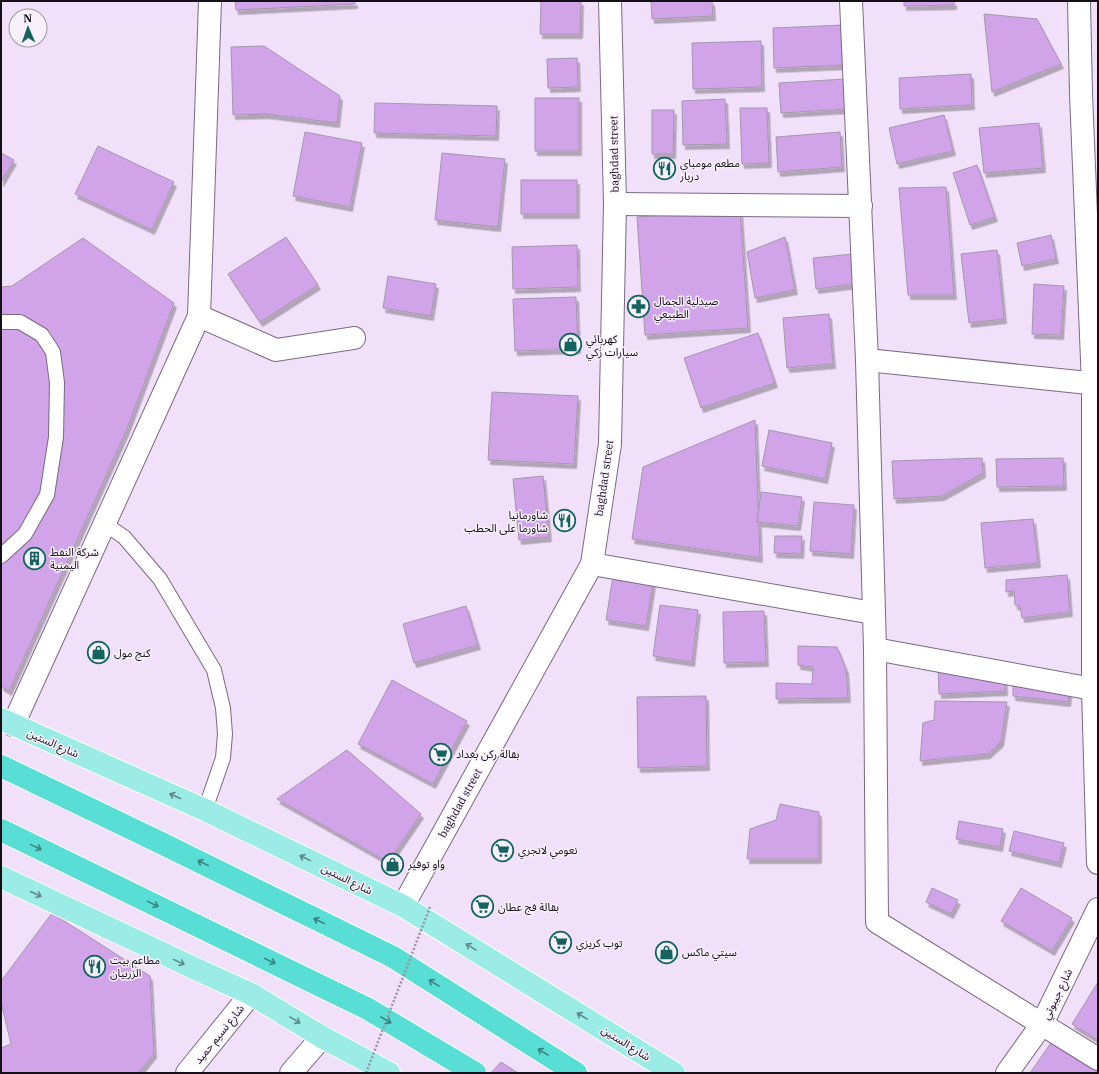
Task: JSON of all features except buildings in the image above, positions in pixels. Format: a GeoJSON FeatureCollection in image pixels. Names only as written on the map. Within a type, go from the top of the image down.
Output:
{"type":"FeatureCollection","features":[{"type":"Feature","properties":{"kind":"highway"},"geometry":{"type":"LineString","coordinates":[[1,766],[394,957],[576,1073]]}},
{"type":"Feature","properties":{"kind":"highway"},"geometry":{"type":"LineString","coordinates":[[1,830],[368,1009],[476,1073]]}},
{"type":"Feature","properties":{"kind":"main road","name":"شارع الستين"},"geometry":{"type":"LineString","coordinates":[[7,722],[205,810],[403,906],[674,1073]]}},
{"type":"Feature","properties":{"kind":"main road"},"geometry":{"type":"LineString","coordinates":[[1,877],[251,994],[322,1037],[389,1073]]}},
{"type":"Feature","properties":{"kind":"street"},"geometry":{"type":"LineString","coordinates":[[7,722],[105,524],[199,316],[210,1]]}},
{"type":"Feature","properties":{"kind":"street","name":"baghdad street"},"geometry":{"type":"LineString","coordinates":[[403,906],[592,564],[610,444],[615,204],[610,1]]}},
{"type":"Feature","properties":{"kind":"street"},"geometry":{"type":"LineString","coordinates":[[851,1],[867,360],[875,649],[877,922],[1098,1059]]}},
{"type":"Feature","properties":{"kind":"street"},"geometry":{"type":"LineString","coordinates":[[1079,1],[1090,94],[1096,384],[1096,690],[1098,864]]}},
{"type":"Feature","properties":{"kind":"street"},"geometry":{"type":"LineString","coordinates":[[615,204],[861,206]]}},
{"type":"Feature","properties":{"kind":"street"},"geometry":{"type":"LineString","coordinates":[[199,316],[276,350],[354,338]]}},
{"type":"Feature","properties":{"kind":"street"},"geometry":{"type":"LineString","coordinates":[[867,360],[1096,384]]}},
{"type":"Feature","properties":{"kind":"street"},"geometry":{"type":"LineString","coordinates":[[592,564],[873,613]]}},
{"type":"Feature","properties":{"kind":"street"},"geometry":{"type":"LineString","coordinates":[[875,649],[1096,690]]}},
{"type":"Feature","properties":{"kind":"street","name":"شارع جيبوتي"},"geometry":{"type":"LineString","coordinates":[[1007,1073],[1042,1024],[1098,909]]}},
{"type":"Feature","properties":{"kind":"street","name":"شارع نسيم حميد"},"geometry":{"type":"LineString","coordinates":[[187,1073],[251,994]]}},
{"type":"Feature","properties":{"kind":"street"},"geometry":{"type":"LineString","coordinates":[[291,1073],[322,1037]]}},
{"type":"Feature","properties":{"kind":"lane"},"geometry":{"type":"LineString","coordinates":[[1,322],[20,322],[42,335],[53,352],[57,383],[56,437],[47,495],[25,534],[1,556]]}},
{"type":"Feature","properties":{"kind":"lane"},"geometry":{"type":"LineString","coordinates":[[105,524],[124,537],[160,579],[214,670],[223,708],[225,734],[223,758],[205,810]]}},
{"type":"Feature","properties":{"kind":"path"},"geometry":{"type":"LineString","coordinates":[[366,1073],[430,907]]}},
{"type":"Feature","properties":{"kind":"place","name":"مطعم مومباي دربار"},"geometry":{"type":"Point","coordinates":[665,169]}},
{"type":"Feature","properties":{"kind":"place","name":"صيدلية الجمال الطبيعي"},"geometry":{"type":"Point","coordinates":[638,307]}},
{"type":"Feature","properties":{"kind":"place","name":"كهربائي سيارات زكي"},"geometry":{"type":"Point","coordinates":[571,345]}},
{"type":"Feature","properties":{"kind":"place","name":"شاورمانيا شاورما على الحطب"},"geometry":{"type":"Point","coordinates":[564,521]}},
{"type":"Feature","properties":{"kind":"place","name":"شركة النفط اليمنية"},"geometry":{"type":"Point","coordinates":[35,558]}},
{"type":"Feature","properties":{"kind":"place","name":"كنج مول"},"geometry":{"type":"Point","coordinates":[99,653]}},
{"type":"Feature","properties":{"kind":"place","name":"بقالة ركن بغداد"},"geometry":{"type":"Point","coordinates":[440,754]}},
{"type":"Feature","properties":{"kind":"place","name":"نعومي لانجري"},"geometry":{"type":"Point","coordinates":[503,850]}},
{"type":"Feature","properties":{"kind":"place","name":"واو توفير"},"geometry":{"type":"Point","coordinates":[392,864]}},
{"type":"Feature","properties":{"kind":"place","name":"بقالة فج عطان"},"geometry":{"type":"Point","coordinates":[482,907]}},
{"type":"Feature","properties":{"kind":"place","name":"توب كريزي"},"geometry":{"type":"Point","coordinates":[561,943]}},
{"type":"Feature","properties":{"kind":"place","name":"سيتي ماكس"},"geometry":{"type":"Point","coordinates":[666,952]}},
{"type":"Feature","properties":{"kind":"place","name":"مطاعم بيت الزربيان"},"geometry":{"type":"Point","coordinates":[94,966]}}]}
